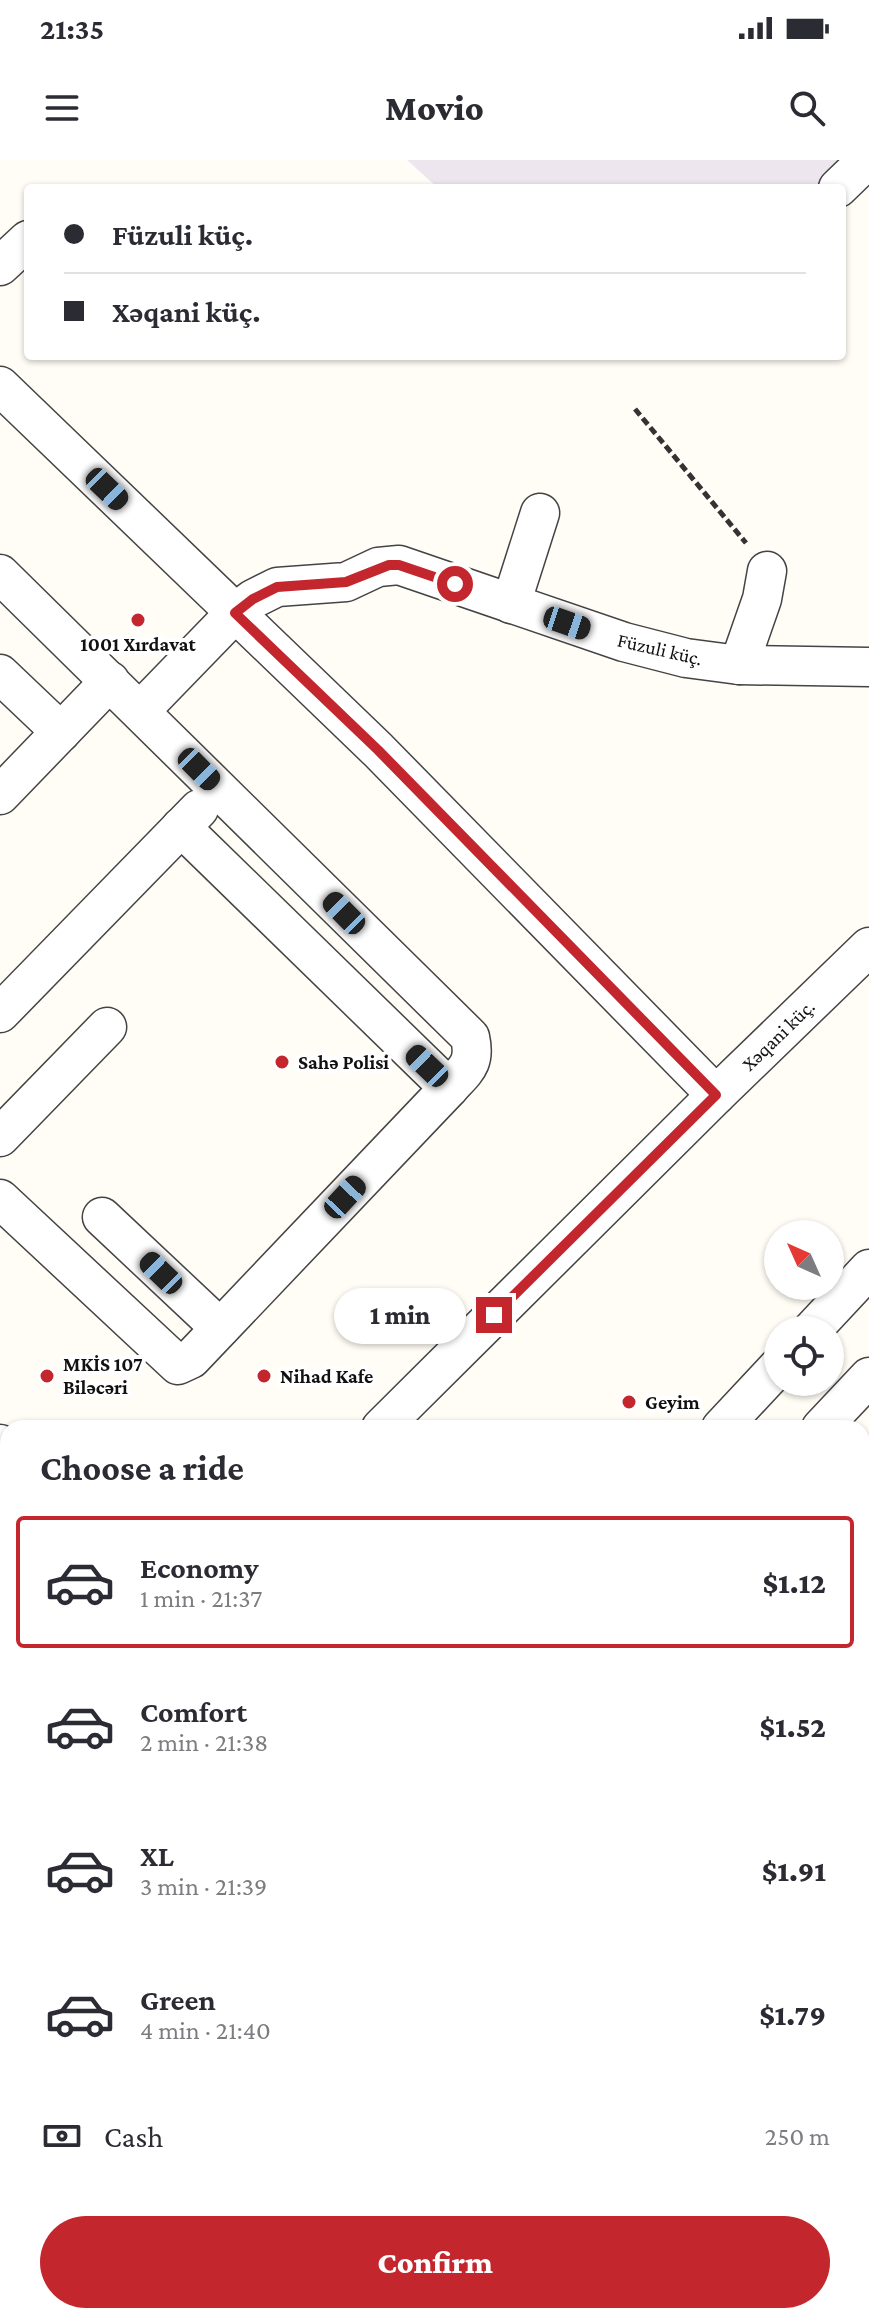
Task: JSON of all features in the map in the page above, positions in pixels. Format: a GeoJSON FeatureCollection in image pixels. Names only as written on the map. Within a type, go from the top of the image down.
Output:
{"type":"FeatureCollection","features":[{"type":"Feature","properties":{"kind":"street"},"geometry":{"type":"LineString","coordinates":[[842,184],[867,160]]}},
{"type":"Feature","properties":{"kind":"street"},"geometry":{"type":"LineString","coordinates":[[0,266],[24,242]]}},
{"type":"Feature","properties":{"kind":"street"},"geometry":{"type":"LineString","coordinates":[[0,386],[378,750],[716,1095]]}},
{"type":"Feature","properties":{"kind":"street"},"geometry":{"type":"LineString","coordinates":[[511,604],[540,513]]}},
{"type":"Feature","properties":{"kind":"street","name":"Füzuli küç."},"geometry":{"type":"LineString","coordinates":[[140,711],[235,613],[253,599],[277,587],[346,582],[389,565],[399,565],[636,646],[686,658],[739,665],[869,667]]}},
{"type":"Feature","properties":{"kind":"street"},"geometry":{"type":"LineString","coordinates":[[739,665],[762,599],[767,571]]}},
{"type":"Feature","properties":{"kind":"street"},"geometry":{"type":"LineString","coordinates":[[0,574],[470,1037],[474,1054],[469,1066],[449,1088],[191,1359],[178,1365],[0,1199]]}},
{"type":"Feature","properties":{"kind":"street"},"geometry":{"type":"LineString","coordinates":[[0,674],[61,732]]}},
{"type":"Feature","properties":{"kind":"street"},"geometry":{"type":"LineString","coordinates":[[0,795],[110,681]]}},
{"type":"Feature","properties":{"kind":"street"},"geometry":{"type":"LineString","coordinates":[[0,1013],[219,789]]}},
{"type":"Feature","properties":{"kind":"street"},"geometry":{"type":"LineString","coordinates":[[181,827],[449,1088]]}},
{"type":"Feature","properties":{"kind":"street","name":"Xəqani küç."},"geometry":{"type":"LineString","coordinates":[[389,1420],[869,947]]}},
{"type":"Feature","properties":{"kind":"street"},"geometry":{"type":"LineString","coordinates":[[0,1137],[107,1027]]}},
{"type":"Feature","properties":{"kind":"street"},"geometry":{"type":"LineString","coordinates":[[102,1217],[220,1328]]}},
{"type":"Feature","properties":{"kind":"street"},"geometry":{"type":"LineString","coordinates":[[825,1316],[869,1269]]}},
{"type":"Feature","properties":{"kind":"street"},"geometry":{"type":"LineString","coordinates":[[829,1420],[869,1377]]}},
{"type":"Feature","properties":{"kind":"street"},"geometry":{"type":"LineString","coordinates":[[728,1420],[764,1382]]}},
{"type":"Feature","properties":{"kind":"path"},"geometry":{"type":"LineString","coordinates":[[635,409],[767,571]]}},
{"type":"Feature","properties":{"kind":"shaded area"},"geometry":{"type":"Polygon","coordinates":[[[407,160],[848,160],[824,184],[434,184],[407,160]]]}},
{"type":"Feature","properties":{"kind":"place","name":"1001 Xırdavat"},"geometry":{"type":"Point","coordinates":[138,620]}},
{"type":"Feature","properties":{"kind":"place","name":"Sahə Polisi"},"geometry":{"type":"Point","coordinates":[282,1062]}},
{"type":"Feature","properties":{"kind":"place","name":"MKİS 107 Biləcəri"},"geometry":{"type":"Point","coordinates":[47,1376]}},
{"type":"Feature","properties":{"kind":"place","name":"Nihad Kafe"},"geometry":{"type":"Point","coordinates":[264,1376]}},
{"type":"Feature","properties":{"kind":"place","name":"Geyim"},"geometry":{"type":"Point","coordinates":[629,1402]}},
{"type":"Feature","properties":{"kind":"route"},"geometry":{"type":"LineString","coordinates":[[455,584],[399,565],[389,565],[346,582],[277,587],[253,599],[235,613],[378,750],[716,1095],[494,1315]]}}]}
